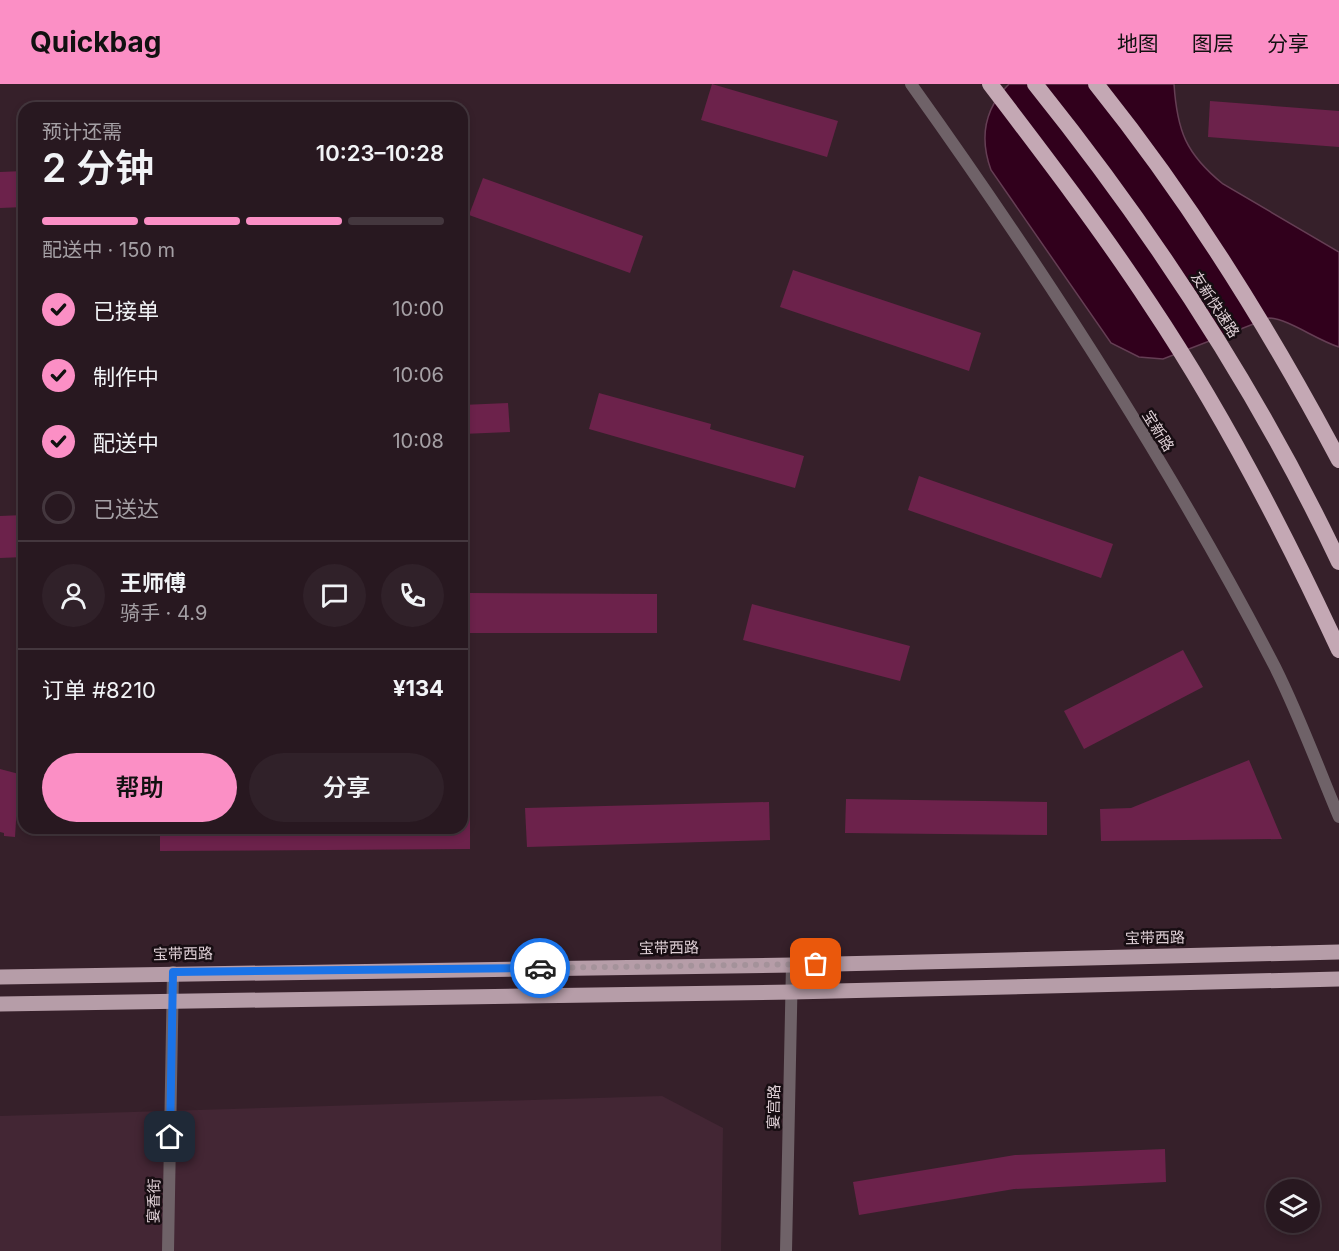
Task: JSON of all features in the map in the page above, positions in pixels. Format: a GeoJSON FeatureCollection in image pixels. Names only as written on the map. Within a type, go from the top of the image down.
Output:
{"type":"FeatureCollection","features":[{"type":"Feature","properties":{"kind":"highway"},"geometry":{"type":"LineString","coordinates":[[990,84],[1058,172],[1152,306],[1253,477],[1302,569],[1339,650]]}},
{"type":"Feature","properties":{"kind":"highway","name":"友新快速路"},"geometry":{"type":"LineString","coordinates":[[1035,84],[1107,175],[1161,253],[1229,359],[1276,440],[1339,562]]}},
{"type":"Feature","properties":{"kind":"highway","name":"友新快速路"},"geometry":{"type":"LineString","coordinates":[[1096,84],[1142,142],[1219,254],[1264,324],[1339,460]]}},
{"type":"Feature","properties":{"kind":"main road","name":"宝带西路"},"geometry":{"type":"LineString","coordinates":[[0,976],[792,965],[1339,952]]}},
{"type":"Feature","properties":{"kind":"main road"},"geometry":{"type":"LineString","coordinates":[[0,1004],[173,999],[792,992],[1339,979]]}},
{"type":"Feature","properties":{"kind":"street","name":"宝新路"},"geometry":{"type":"LineString","coordinates":[[911,84],[1072,321],[1175,486],[1276,669],[1339,817]]}},
{"type":"Feature","properties":{"kind":"street","name":"宴宫路"},"geometry":{"type":"LineString","coordinates":[[786,1251],[792,965]]}},
{"type":"Feature","properties":{"kind":"street","name":"宴香街"},"geometry":{"type":"LineString","coordinates":[[168,1251],[173,972]]}},
{"type":"Feature","properties":{"kind":"shaded area"},"geometry":{"type":"Polygon","coordinates":[[[1009,84],[1174,84],[1181,128],[1192,152],[1210,173],[1223,184],[1339,252],[1339,347],[1285,322],[1269,318],[1163,359],[1139,357],[1111,343],[991,170],[985,146],[986,124],[994,103],[1009,84]]]}},
{"type":"Feature","properties":{"kind":"shaded area"},"geometry":{"type":"Polygon","coordinates":[[[662,1096],[723,1128],[721,1251],[0,1251],[0,1116],[662,1096]]]}},
{"type":"Feature","properties":{"kind":"building"},"geometry":{"type":"Polygon","coordinates":[[[712,84],[838,121],[827,157],[701,120],[712,84]]]}},
{"type":"Feature","properties":{"kind":"building"},"geometry":{"type":"Polygon","coordinates":[[[1210,101],[1339,111],[1339,147],[1208,137],[1210,101]]]}},
{"type":"Feature","properties":{"kind":"building"},"geometry":{"type":"Polygon","coordinates":[[[18,171],[18,207],[0,208],[0,172],[18,171]]]}},
{"type":"Feature","properties":{"kind":"building"},"geometry":{"type":"Polygon","coordinates":[[[483,178],[643,236],[630,273],[469,215],[483,178]]]}},
{"type":"Feature","properties":{"kind":"building"},"geometry":{"type":"Polygon","coordinates":[[[793,270],[981,333],[969,371],[780,307],[793,270]]]}},
{"type":"Feature","properties":{"kind":"building"},"geometry":{"type":"Polygon","coordinates":[[[599,393],[711,424],[710,429],[804,456],[795,488],[589,429],[599,393]]]}},
{"type":"Feature","properties":{"kind":"building"},"geometry":{"type":"Polygon","coordinates":[[[508,403],[510,432],[468,434],[468,405],[508,403]]]}},
{"type":"Feature","properties":{"kind":"building"},"geometry":{"type":"Polygon","coordinates":[[[919,476],[1113,544],[1101,578],[908,510],[919,476]]]}},
{"type":"Feature","properties":{"kind":"building"},"geometry":{"type":"Polygon","coordinates":[[[18,515],[18,557],[0,558],[0,516],[18,515]]]}},
{"type":"Feature","properties":{"kind":"building"},"geometry":{"type":"Polygon","coordinates":[[[468,593],[657,594],[657,633],[468,633],[468,593]]]}},
{"type":"Feature","properties":{"kind":"building"},"geometry":{"type":"Polygon","coordinates":[[[752,604],[910,646],[900,681],[743,640],[752,604]]]}},
{"type":"Feature","properties":{"kind":"building"},"geometry":{"type":"Polygon","coordinates":[[[1183,650],[1203,687],[1084,749],[1064,711],[1183,650]]]}},
{"type":"Feature","properties":{"kind":"building"},"geometry":{"type":"Polygon","coordinates":[[[1249,760],[1282,839],[1101,841],[1100,809],[1131,808],[1249,760]]]}},
{"type":"Feature","properties":{"kind":"building"},"geometry":{"type":"Polygon","coordinates":[[[0,769],[18,774],[18,790],[15,837],[4,836],[4,833],[0,832],[0,769]]]}},
{"type":"Feature","properties":{"kind":"building"},"geometry":{"type":"Polygon","coordinates":[[[846,799],[1047,802],[1047,835],[845,833],[846,799]]]}},
{"type":"Feature","properties":{"kind":"building"},"geometry":{"type":"Polygon","coordinates":[[[769,802],[770,840],[527,847],[525,808],[769,802]]]}},
{"type":"Feature","properties":{"kind":"building"},"geometry":{"type":"Polygon","coordinates":[[[468,812],[470,812],[470,849],[160,851],[160,834],[468,834],[468,812]]]}},
{"type":"Feature","properties":{"kind":"building"},"geometry":{"type":"Polygon","coordinates":[[[1165,1149],[1166,1182],[1014,1189],[859,1215],[853,1182],[1015,1155],[1165,1149]]]}},
{"type":"Feature","properties":{"kind":"way so far"},"geometry":{"type":"LineString","coordinates":[[540,968],[816,964]]}},
{"type":"Feature","properties":{"kind":"route"},"geometry":{"type":"LineString","coordinates":[[170,1137],[173,972],[540,968]]}}]}
